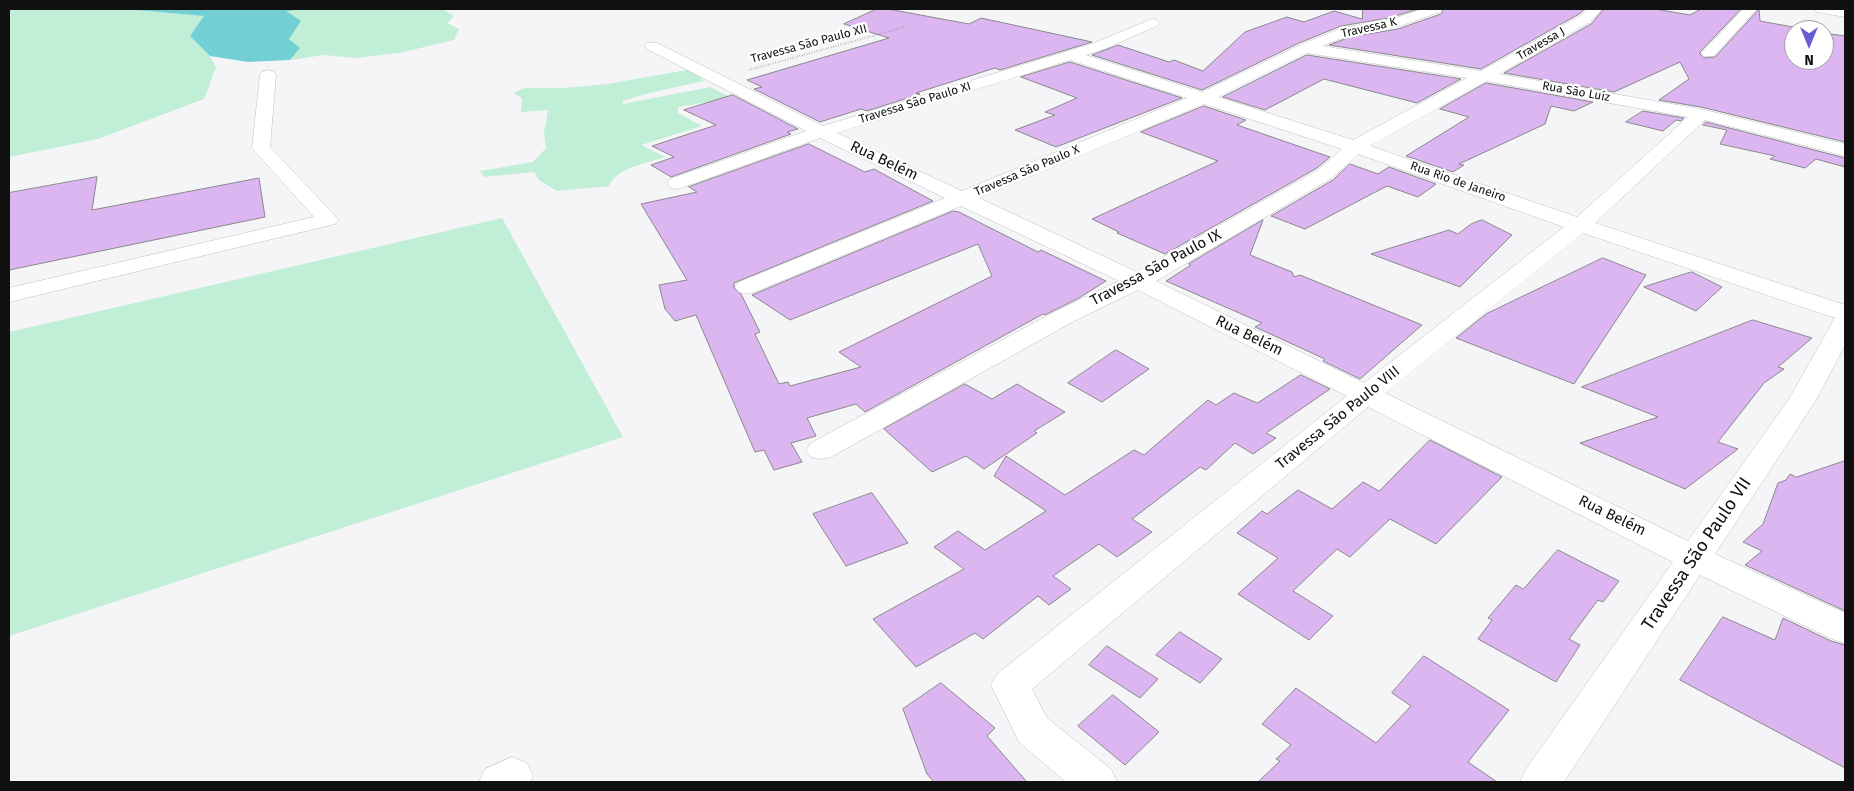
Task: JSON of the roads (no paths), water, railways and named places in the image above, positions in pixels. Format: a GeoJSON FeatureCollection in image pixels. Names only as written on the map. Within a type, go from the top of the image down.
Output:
{"type":"FeatureCollection","features":[{"type":"Feature","properties":{"kind":"street","name":"Travessa K"},"geometry":{"type":"LineString","coordinates":[[1305,48],[1347,31],[1392,24],[1435,9]]}},
{"type":"Feature","properties":{"kind":"street","name":"Travessa J"},"geometry":{"type":"LineString","coordinates":[[1485,76],[1585,19],[1595,9]]}},
{"type":"Feature","properties":{"kind":"street"},"geometry":{"type":"LineString","coordinates":[[1709,52],[1750,9]]}},
{"type":"Feature","properties":{"kind":"street"},"geometry":{"type":"LineString","coordinates":[[1822,9],[1845,12]]}},
{"type":"Feature","properties":{"kind":"street","name":"Travessa São Paulo XI"},"geometry":{"type":"LineString","coordinates":[[677,183],[822,132],[1070,56],[1099,46],[1152,23]]}},
{"type":"Feature","properties":{"kind":"street","name":"Rua Belém"},"geometry":{"type":"LineString","coordinates":[[652,46],[822,132],[1138,281],[1694,558],[1845,629]]}},
{"type":"Feature","properties":{"kind":"street","name":"Rua São Luíz"},"geometry":{"type":"LineString","coordinates":[[1305,48],[1485,76],[1701,114],[1845,150]]}},
{"type":"Feature","properties":{"kind":"street","name":"Travessa São Paulo X"},"geometry":{"type":"LineString","coordinates":[[746,287],[1203,98],[1305,48]]}},
{"type":"Feature","properties":{"kind":"street","name":"Rua Rio de Janeiro"},"geometry":{"type":"LineString","coordinates":[[1070,56],[1355,146],[1580,225],[1845,313]]}},
{"type":"Feature","properties":{"kind":"street"},"geometry":{"type":"LineString","coordinates":[[9,295],[328,220],[261,148],[268,75]]}},
{"type":"Feature","properties":{"kind":"street","name":"Travessa São Paulo IX"},"geometry":{"type":"LineString","coordinates":[[821,450],[1065,316],[1138,281],[1325,174],[1355,146],[1485,76]]}},
{"type":"Feature","properties":{"kind":"street","name":"Travessa São Paulo VIII"},"geometry":{"type":"LineString","coordinates":[[1096,782],[1033,730],[1010,685],[1366,394],[1580,225],[1701,114]]}},
{"type":"Feature","properties":{"kind":"street","name":"Travessa São Paulo VII"},"geometry":{"type":"LineString","coordinates":[[1541,782],[1802,400],[1845,322]]}},
{"type":"Feature","properties":{"kind":"water"},"geometry":{"type":"Polygon","coordinates":[[[124,9],[303,9],[286,11],[301,21],[289,39],[300,48],[290,60],[248,62],[210,56],[190,36],[204,16],[124,9]]]}}]}
